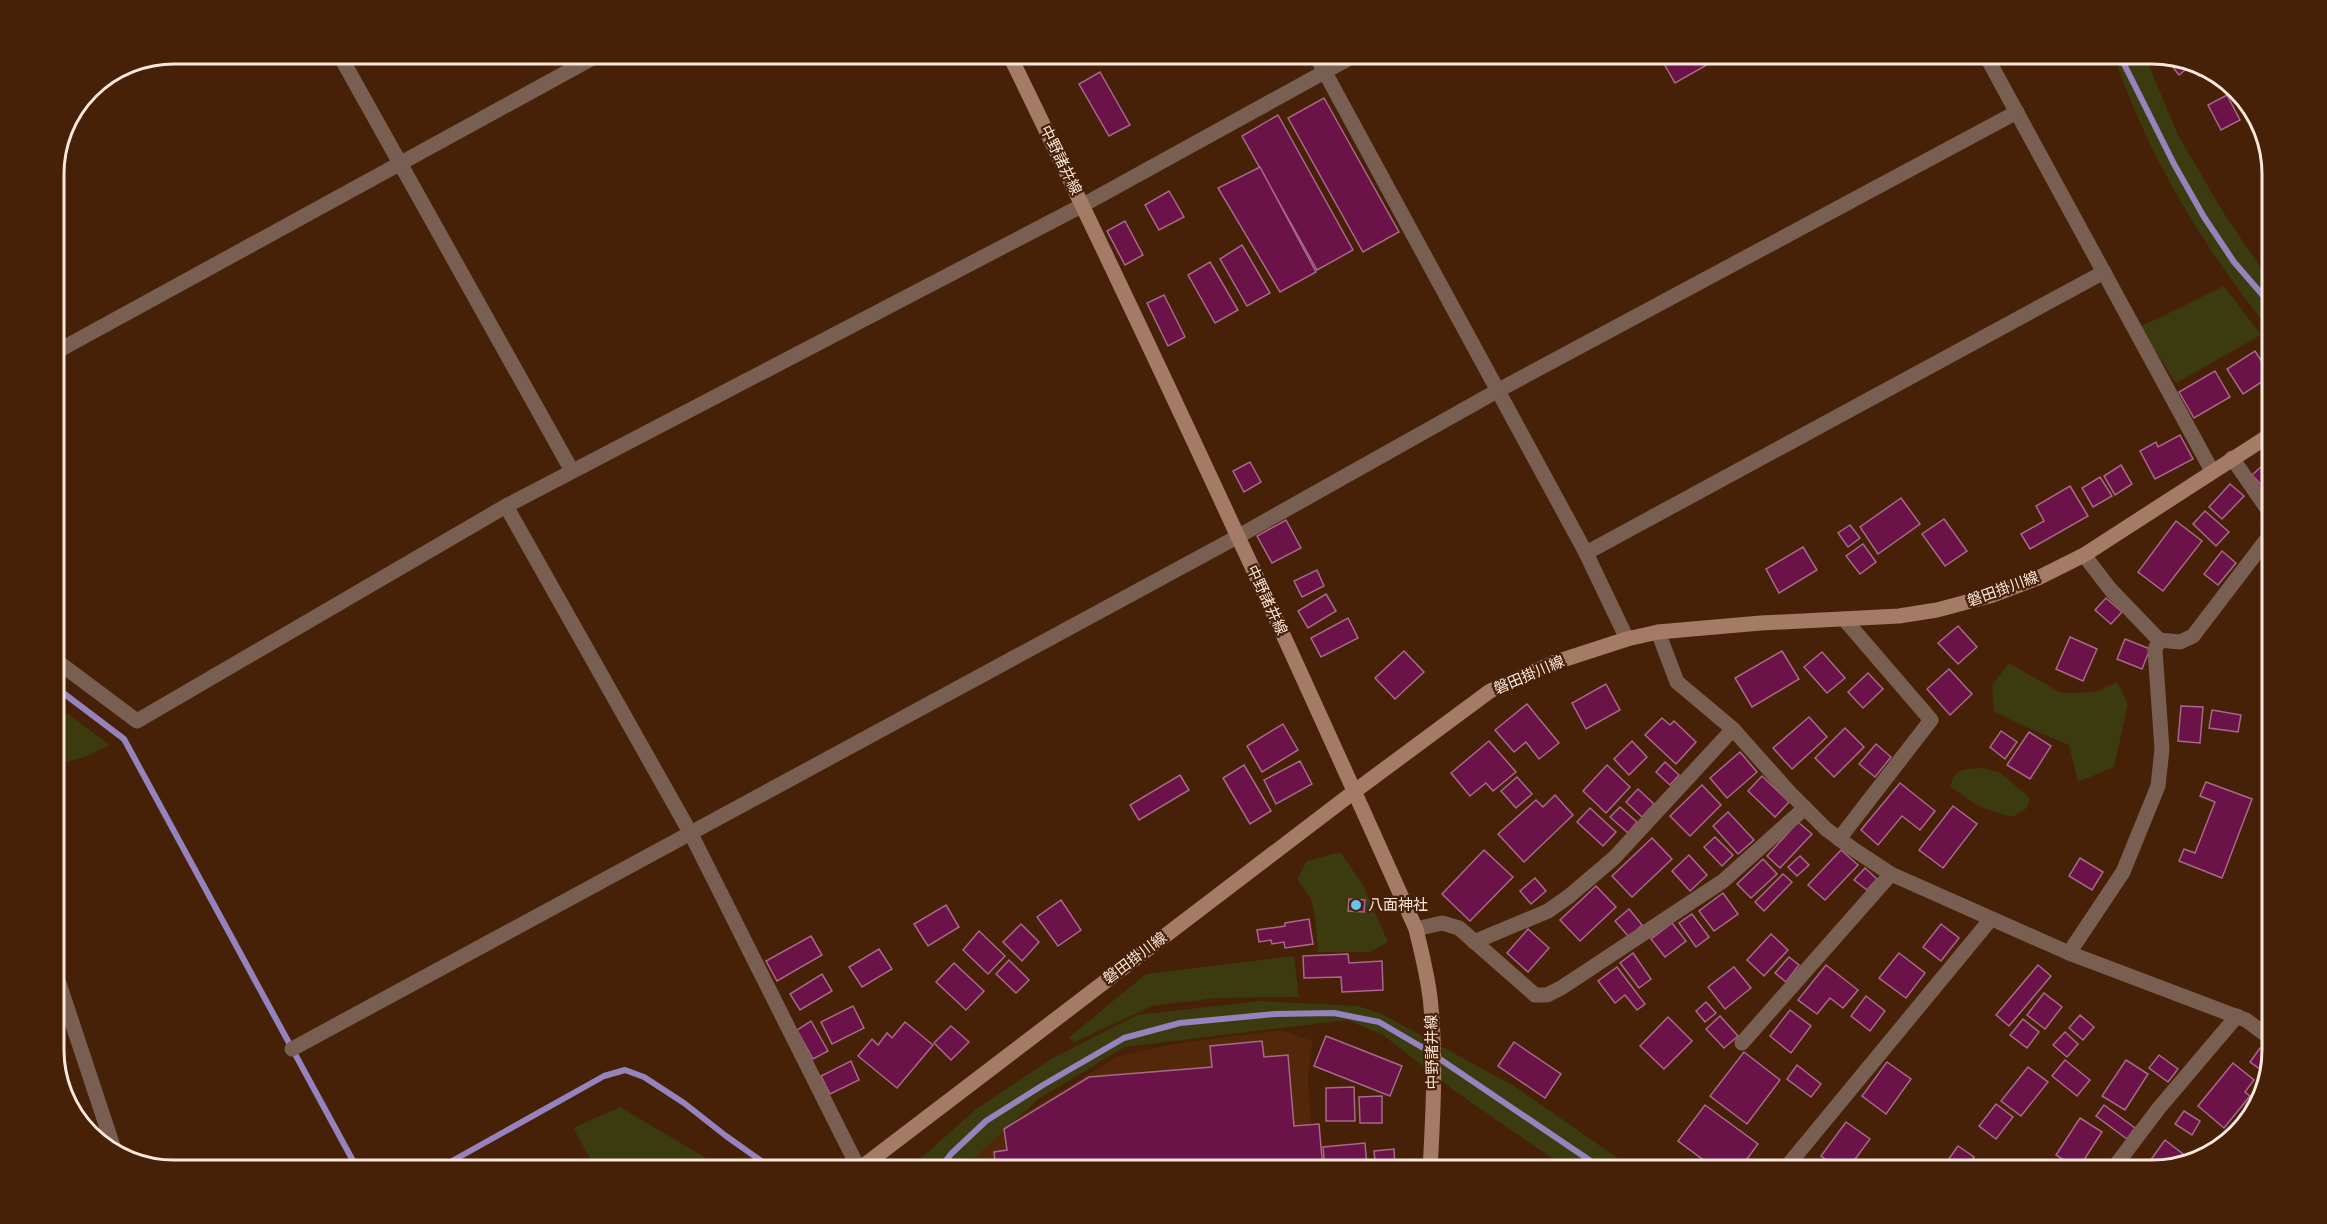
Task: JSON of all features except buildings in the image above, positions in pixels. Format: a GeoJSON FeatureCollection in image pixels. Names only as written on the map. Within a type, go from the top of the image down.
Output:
{"type":"FeatureCollection","features":[{"type":"Feature","properties":{"kind":"main road","name":"中野諸井線"},"geometry":{"type":"LineString","coordinates":[[1014,65],[1083,205],[1355,791],[1416,929],[1425,964],[1431,1007],[1434,1081],[1430,1160]]}},
{"type":"Feature","properties":{"kind":"main road","name":"磐田掛川線"},"geometry":{"type":"LineString","coordinates":[[870,1160],[1490,691],[1553,663],[1627,639],[1658,632],[1761,623],[1899,616],[1961,604],[1993,595],[2084,555],[2262,440]]}},
{"type":"Feature","properties":{"kind":"street"},"geometry":{"type":"LineString","coordinates":[[1321,64],[1586,553],[1627,639]]}},
{"type":"Feature","properties":{"kind":"street"},"geometry":{"type":"LineString","coordinates":[[65,667],[137,721],[506,506],[1083,205],[1338,64]]}},
{"type":"Feature","properties":{"kind":"street"},"geometry":{"type":"LineString","coordinates":[[1991,64],[2212,471]]}},
{"type":"Feature","properties":{"kind":"street"},"geometry":{"type":"LineString","coordinates":[[345,65],[572,471]]}},
{"type":"Feature","properties":{"kind":"street"},"geometry":{"type":"LineString","coordinates":[[65,347],[580,65]]}},
{"type":"Feature","properties":{"kind":"street"},"geometry":{"type":"LineString","coordinates":[[292,1049],[1237,537],[1497,391],[2017,112]]}},
{"type":"Feature","properties":{"kind":"street"},"geometry":{"type":"LineString","coordinates":[[1586,553],[2104,272]]}},
{"type":"Feature","properties":{"kind":"street"},"geometry":{"type":"LineString","coordinates":[[2232,458],[2262,501]]}},
{"type":"Feature","properties":{"kind":"street"},"geometry":{"type":"LineString","coordinates":[[506,506],[691,834],[854,1160]]}},
{"type":"Feature","properties":{"kind":"street"},"geometry":{"type":"LineString","coordinates":[[2084,555],[2110,589],[2159,640],[2180,642],[2193,636],[2262,545]]}},
{"type":"Feature","properties":{"kind":"street"},"geometry":{"type":"LineString","coordinates":[[1839,839],[1931,720],[1845,620]]}},
{"type":"Feature","properties":{"kind":"street"},"geometry":{"type":"LineString","coordinates":[[1658,632],[1677,682],[1733,729],[1805,808],[1839,839],[1891,873],[1991,919],[2069,953],[2237,1016],[2262,1032]]}},
{"type":"Feature","properties":{"kind":"street"},"geometry":{"type":"LineString","coordinates":[[2069,953],[2123,872],[2158,786],[2162,749],[2155,650],[2159,640]]}},
{"type":"Feature","properties":{"kind":"street"},"geometry":{"type":"LineString","coordinates":[[1474,942],[1548,911],[1568,897],[1614,858],[1733,729]]}},
{"type":"Feature","properties":{"kind":"street"},"geometry":{"type":"LineString","coordinates":[[1416,929],[1442,923],[1459,928],[1535,995],[1547,995],[1723,881],[1805,808]]}},
{"type":"Feature","properties":{"kind":"street"},"geometry":{"type":"LineString","coordinates":[[1742,1043],[1891,873]]}},
{"type":"Feature","properties":{"kind":"street"},"geometry":{"type":"LineString","coordinates":[[1792,1160],[1991,919]]}},
{"type":"Feature","properties":{"kind":"street"},"geometry":{"type":"LineString","coordinates":[[65,1001],[111,1139]]}},
{"type":"Feature","properties":{"kind":"street"},"geometry":{"type":"LineString","coordinates":[[2120,1160],[2159,1108],[2237,1016]]}},
{"type":"Feature","properties":{"kind":"shaded area"},"geometry":{"type":"Polygon","coordinates":[[[2117,64],[2148,64],[2178,135],[2223,212],[2262,270],[2262,320],[2224,270],[2181,201],[2161,166],[2117,64]]]}},
{"type":"Feature","properties":{"kind":"shaded area"},"geometry":{"type":"Polygon","coordinates":[[[2224,286],[2261,335],[2176,383],[2140,327],[2224,286]]]}},
{"type":"Feature","properties":{"kind":"shaded area"},"geometry":{"type":"Polygon","coordinates":[[[2009,663],[2061,693],[2095,692],[2117,682],[2128,704],[2114,767],[2078,782],[2069,745],[1994,711],[1992,685],[2009,663]]]}},
{"type":"Feature","properties":{"kind":"shaded area"},"geometry":{"type":"Polygon","coordinates":[[[65,712],[110,745],[85,757],[65,763],[65,712]]]}},
{"type":"Feature","properties":{"kind":"shaded area"},"geometry":{"type":"Polygon","coordinates":[[[1982,768],[1999,772],[2030,798],[2027,808],[2012,817],[1980,807],[1950,787],[1955,776],[1961,771],[1982,768]]]}},
{"type":"Feature","properties":{"kind":"shaded area"},"geometry":{"type":"Polygon","coordinates":[[[1340,852],[1363,885],[1388,942],[1370,952],[1318,952],[1311,899],[1297,879],[1307,861],[1340,852]]]}},
{"type":"Feature","properties":{"kind":"shaded area"},"geometry":{"type":"Polygon","coordinates":[[[1294,956],[1299,997],[1216,998],[1152,1006],[1075,1042],[1068,1038],[1146,974],[1294,956]]]}},
{"type":"Feature","properties":{"kind":"shaded area"},"geometry":{"type":"Polygon","coordinates":[[[1260,1001],[1358,1006],[1382,1014],[1514,1086],[1621,1160],[1555,1160],[1456,1092],[1383,1035],[1347,1020],[1125,1047],[1040,1098],[972,1160],[917,1160],[976,1109],[1051,1059],[1137,1015],[1260,1001]]]}},
{"type":"Feature","properties":{"kind":"shaded area"},"geometry":{"type":"Polygon","coordinates":[[[1280,1030],[1313,1041],[1308,1076],[1313,1160],[965,1160],[994,1132],[1118,1056],[1173,1044],[1280,1030]]]}},
{"type":"Feature","properties":{"kind":"shaded area"},"geometry":{"type":"Polygon","coordinates":[[[620,1107],[709,1160],[591,1160],[573,1128],[620,1107]]]}},
{"type":"Feature","properties":{"kind":"waterway"},"geometry":{"type":"LineString","coordinates":[[2124,64],[2174,164],[2204,217],[2234,262],[2262,294]]}},
{"type":"Feature","properties":{"kind":"waterway"},"geometry":{"type":"LineString","coordinates":[[65,694],[124,739],[353,1160]]}},
{"type":"Feature","properties":{"kind":"waterway"},"geometry":{"type":"LineString","coordinates":[[946,1160],[986,1121],[1124,1038],[1180,1023],[1275,1014],[1334,1013],[1379,1022],[1425,1049],[1589,1160]]}},
{"type":"Feature","properties":{"kind":"waterway"},"geometry":{"type":"LineString","coordinates":[[454,1160],[604,1076],[625,1070],[644,1077],[684,1103],[760,1160]]}},
{"type":"Feature","properties":{"kind":"place","name":"八面神社"},"geometry":{"type":"Point","coordinates":[1356,905]}}]}
